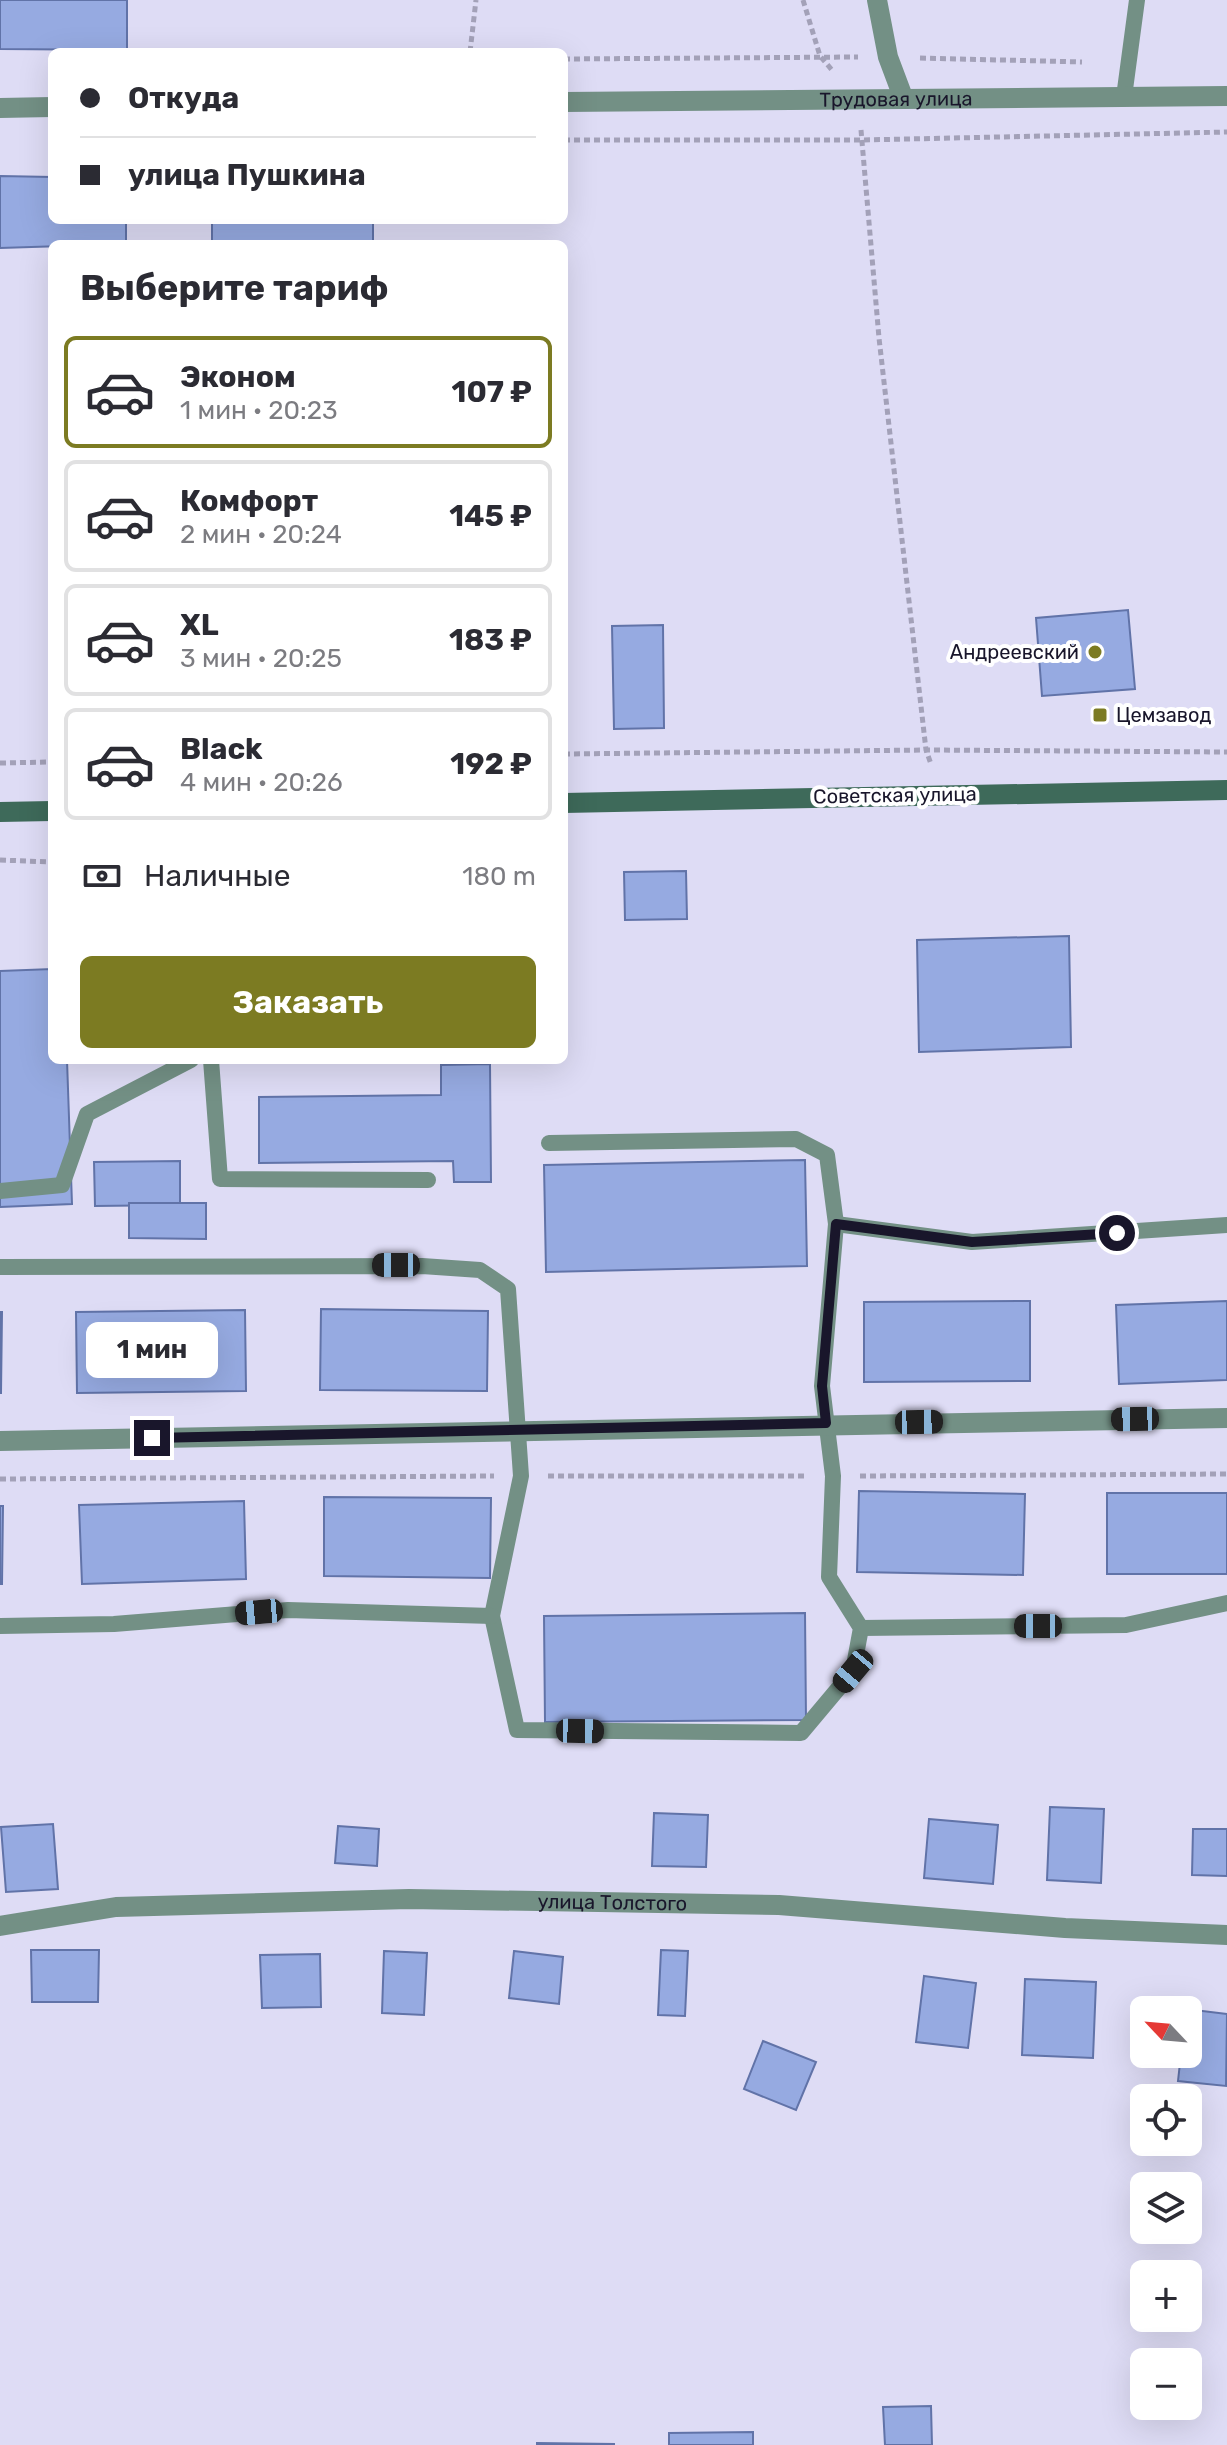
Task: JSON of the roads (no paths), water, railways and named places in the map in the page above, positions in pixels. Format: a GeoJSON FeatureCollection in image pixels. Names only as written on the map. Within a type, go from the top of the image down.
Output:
{"type":"FeatureCollection","features":[{"type":"Feature","properties":{"kind":"main road","name":"Советская улица"},"geometry":{"type":"LineString","coordinates":[[568,803],[1227,790]]}},
{"type":"Feature","properties":{"kind":"main road"},"geometry":{"type":"LineString","coordinates":[[0,812],[48,811]]}},
{"type":"Feature","properties":{"kind":"street"},"geometry":{"type":"LineString","coordinates":[[877,0],[888,57],[903,97]]}},
{"type":"Feature","properties":{"kind":"street","name":"Трудовая улица"},"geometry":{"type":"LineString","coordinates":[[568,102],[1227,96]]}},
{"type":"Feature","properties":{"kind":"street"},"geometry":{"type":"LineString","coordinates":[[0,108],[48,107]]}},
{"type":"Feature","properties":{"kind":"street"},"geometry":{"type":"LineString","coordinates":[[0,1441],[826,1423],[1227,1418]]}},
{"type":"Feature","properties":{"kind":"street","name":"улица Толстого"},"geometry":{"type":"LineString","coordinates":[[0,1926],[116,1907],[409,1899],[779,1905],[1065,1928],[1227,1935]]}},
{"type":"Feature","properties":{"kind":"lane"},"geometry":{"type":"LineString","coordinates":[[1124,97],[1137,0]]}},
{"type":"Feature","properties":{"kind":"lane"},"geometry":{"type":"LineString","coordinates":[[0,1191],[62,1185],[87,1114],[183,1064]]}},
{"type":"Feature","properties":{"kind":"lane"},"geometry":{"type":"LineString","coordinates":[[211,1064],[220,1179],[428,1180]]}},
{"type":"Feature","properties":{"kind":"lane"},"geometry":{"type":"LineString","coordinates":[[0,1267],[407,1265],[480,1270],[508,1289],[521,1476],[492,1616],[517,1730],[801,1733],[853,1671],[861,1628],[829,1577],[833,1476],[822,1386],[836,1224],[827,1155],[796,1139],[549,1143]]}},
{"type":"Feature","properties":{"kind":"lane"},"geometry":{"type":"LineString","coordinates":[[836,1224],[972,1242],[1227,1225]]}},
{"type":"Feature","properties":{"kind":"lane"},"geometry":{"type":"LineString","coordinates":[[861,1628],[1126,1625],[1227,1603]]}},
{"type":"Feature","properties":{"kind":"lane"},"geometry":{"type":"LineString","coordinates":[[0,1626],[114,1624],[288,1610],[492,1616]]}},
{"type":"Feature","properties":{"kind":"place","name":"Андреевский"},"geometry":{"type":"Point","coordinates":[1095,652]}},
{"type":"Feature","properties":{"kind":"place","name":"Цемзавод"},"geometry":{"type":"Point","coordinates":[1100,715]}}]}
